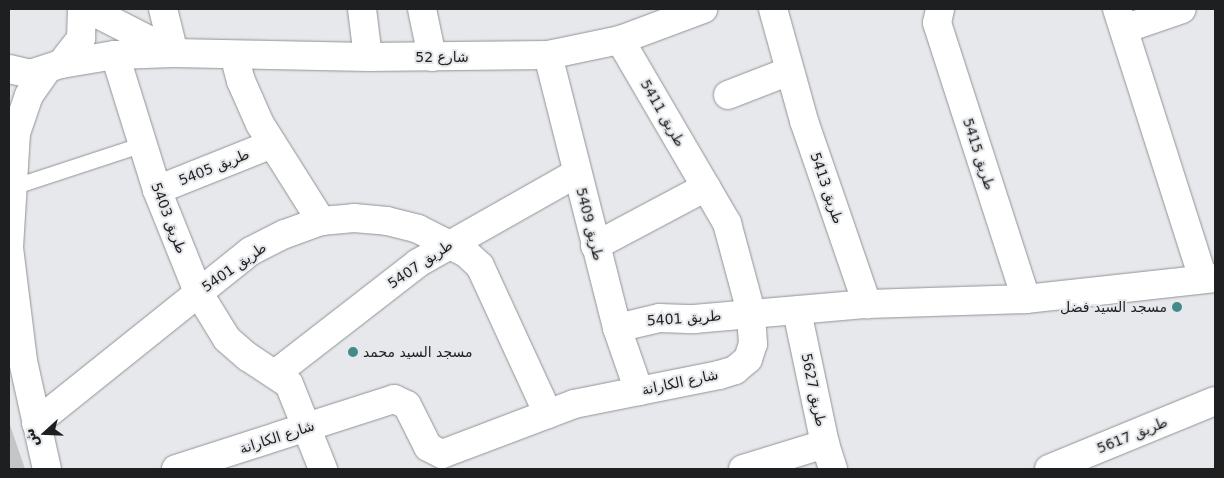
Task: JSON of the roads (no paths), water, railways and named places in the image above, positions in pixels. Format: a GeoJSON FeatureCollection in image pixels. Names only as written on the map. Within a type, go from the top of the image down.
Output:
{"type":"FeatureCollection","features":[{"type":"Feature","properties":{"kind":"street"},"geometry":{"type":"LineString","coordinates":[[47,469],[36,423],[16,357],[9,248],[16,133],[30,95],[80,38],[82,9]]}},
{"type":"Feature","properties":{"kind":"street","name":"شارع 52"},"geometry":{"type":"LineString","coordinates":[[88,9],[174,53]]}},
{"type":"Feature","properties":{"kind":"street"},"geometry":{"type":"LineString","coordinates":[[163,9],[174,53]]}},
{"type":"Feature","properties":{"kind":"street"},"geometry":{"type":"LineString","coordinates":[[362,9],[368,57]]}},
{"type":"Feature","properties":{"kind":"street"},"geometry":{"type":"LineString","coordinates":[[422,9],[432,57]]}},
{"type":"Feature","properties":{"kind":"street","name":"شارع 52"},"geometry":{"type":"LineString","coordinates":[[9,69],[30,74],[54,67],[114,55],[174,53],[368,57],[548,55],[588,49],[620,40],[703,9]]}},
{"type":"Feature","properties":{"kind":"street","name":"طريق 5413"},"geometry":{"type":"LineString","coordinates":[[773,9],[820,171],[868,304]]}},
{"type":"Feature","properties":{"kind":"street","name":"طريق 5415"},"geometry":{"type":"LineString","coordinates":[[940,9],[937,23],[1026,299]]}},
{"type":"Feature","properties":{"kind":"street"},"geometry":{"type":"LineString","coordinates":[[751,312],[868,304],[1026,299],[1209,278],[1121,19],[1182,9]]}},
{"type":"Feature","properties":{"kind":"street","name":"طريق 5411"},"geometry":{"type":"LineString","coordinates":[[620,40],[728,223],[751,312]]}},
{"type":"Feature","properties":{"kind":"street"},"geometry":{"type":"LineString","coordinates":[[234,54],[250,103],[272,144],[321,221]]}},
{"type":"Feature","properties":{"kind":"street","name":"طريق 5403"},"geometry":{"type":"LineString","coordinates":[[114,55],[157,190],[198,292],[227,339],[283,378],[294,392],[305,428],[323,469]]}},
{"type":"Feature","properties":{"kind":"street","name":"طريق 5409"},"geometry":{"type":"LineString","coordinates":[[548,55],[617,328],[639,391]]}},
{"type":"Feature","properties":{"kind":"street"},"geometry":{"type":"LineString","coordinates":[[728,96],[790,71]]}},
{"type":"Feature","properties":{"kind":"street"},"geometry":{"type":"LineString","coordinates":[[9,104],[16,133]]}},
{"type":"Feature","properties":{"kind":"street","name":"طريق 5405"},"geometry":{"type":"LineString","coordinates":[[157,190],[272,144]]}},
{"type":"Feature","properties":{"kind":"street","name":"طريق 5407"},"geometry":{"type":"LineString","coordinates":[[275,374],[370,298],[448,243],[577,173]]}},
{"type":"Feature","properties":{"kind":"street"},"geometry":{"type":"LineString","coordinates":[[595,246],[706,187]]}},
{"type":"Feature","properties":{"kind":"street","name":"طريق 5401"},"geometry":{"type":"LineString","coordinates":[[36,423],[251,251],[285,234],[321,221],[354,218],[387,221],[418,229],[448,243],[480,266],[548,414]]}},
{"type":"Feature","properties":{"kind":"street","name":"طريق 5627"},"geometry":{"type":"LineString","coordinates":[[797,310],[829,457]]}},
{"type":"Feature","properties":{"kind":"street","name":"طريق 5401"},"geometry":{"type":"LineString","coordinates":[[617,328],[659,318],[694,319],[751,312]]}},
{"type":"Feature","properties":{"kind":"street","name":"شارع الكارانة"},"geometry":{"type":"LineString","coordinates":[[176,469],[386,401],[401,400],[407,404],[428,447],[434,452],[452,460],[548,414],[574,404],[735,370],[748,359],[753,344],[751,312]]}},
{"type":"Feature","properties":{"kind":"street","name":"طريق 5617"},"geometry":{"type":"LineString","coordinates":[[1049,469],[1214,404]]}},
{"type":"Feature","properties":{"kind":"street"},"geometry":{"type":"LineString","coordinates":[[743,469],[829,457]]}},
{"type":"Feature","properties":{"kind":"lane"},"geometry":{"type":"LineString","coordinates":[[12,187],[143,144]]}},
{"type":"Feature","properties":{"kind":"place","name":"مسجد السيد فضل"},"geometry":{"type":"Point","coordinates":[1177,307]}},
{"type":"Feature","properties":{"kind":"place","name":"مسجد السيد محمد"},"geometry":{"type":"Point","coordinates":[353,352]}}]}
